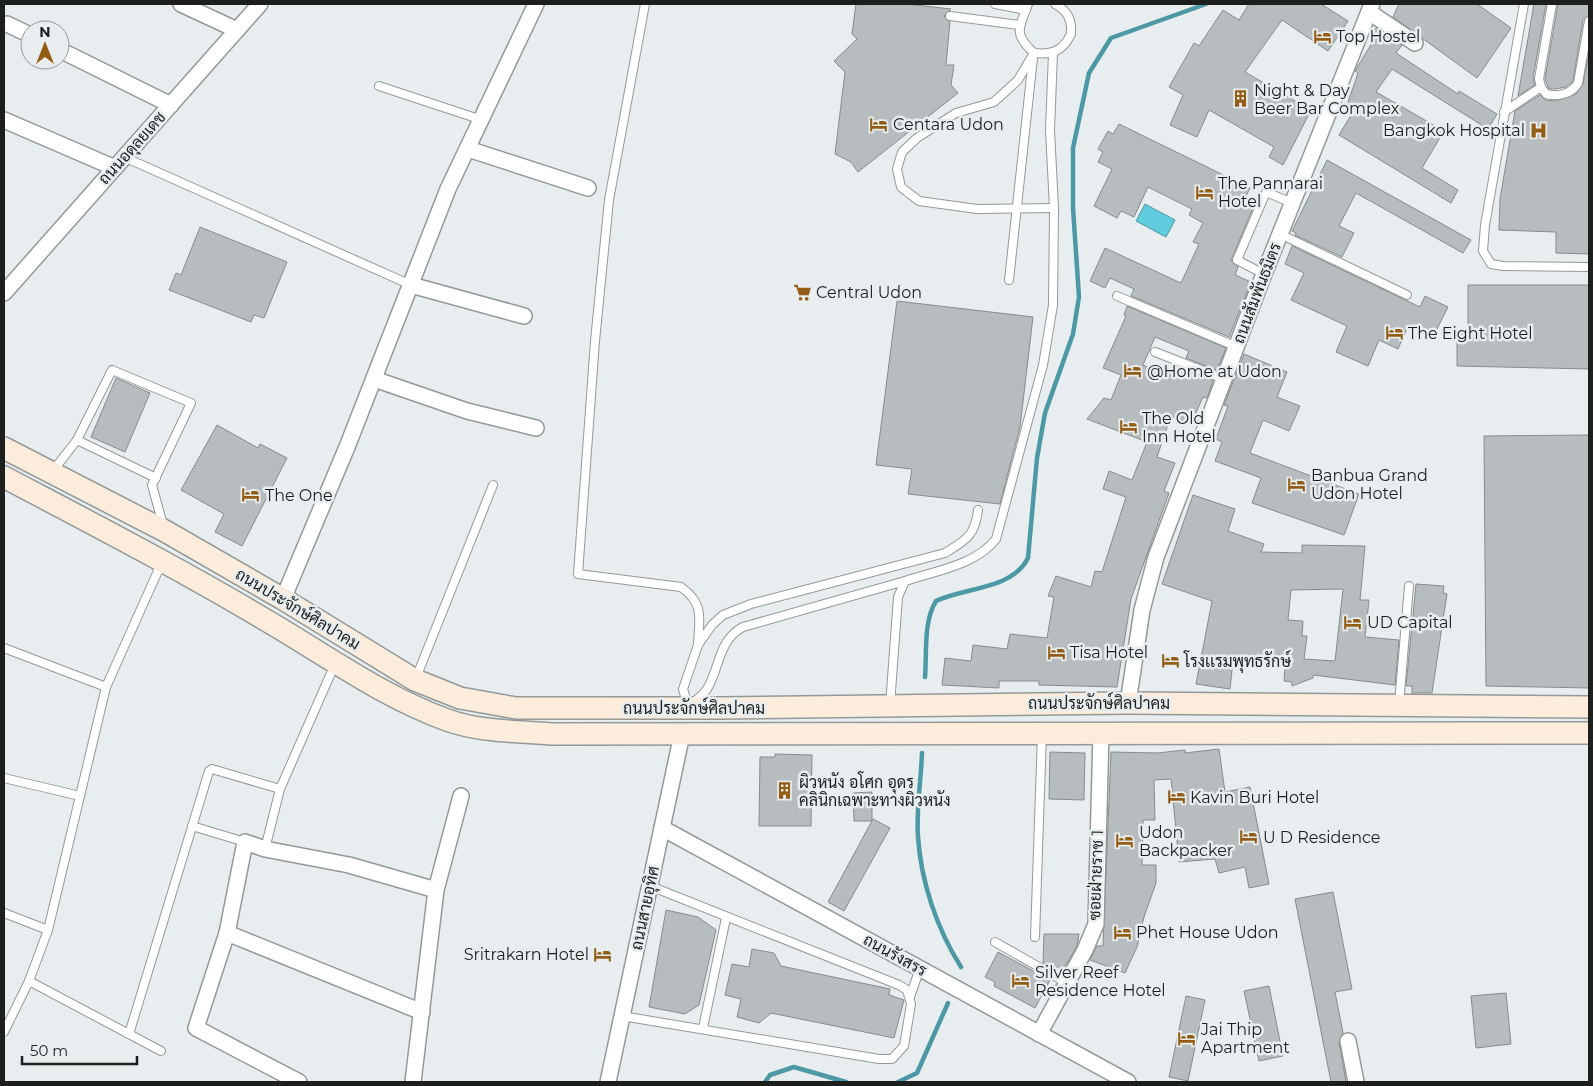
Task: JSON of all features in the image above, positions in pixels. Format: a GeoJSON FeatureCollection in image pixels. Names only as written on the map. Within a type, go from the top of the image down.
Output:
{"type":"FeatureCollection","features":[{"type":"Feature","properties":{"kind":"street"},"geometry":{"type":"LineString","coordinates":[[181,4],[236,30]]}},
{"type":"Feature","properties":{"kind":"street","name":"ถนนอดุลยเดช"},"geometry":{"type":"LineString","coordinates":[[4,293],[260,4]]}},
{"type":"Feature","properties":{"kind":"street"},"geometry":{"type":"LineString","coordinates":[[270,622],[283,599],[374,379],[448,189],[536,4]]}},
{"type":"Feature","properties":{"kind":"street"},"geometry":{"type":"LineString","coordinates":[[1370,8],[1415,43]]}},
{"type":"Feature","properties":{"kind":"street","name":"ถนนสัมพันธมิตร"},"geometry":{"type":"LineString","coordinates":[[1128,703],[1142,610],[1156,557],[1264,274],[1370,8]]}},
{"type":"Feature","properties":{"kind":"street"},"geometry":{"type":"LineString","coordinates":[[7,24],[20,30]]}},
{"type":"Feature","properties":{"kind":"street"},"geometry":{"type":"LineString","coordinates":[[70,55],[171,105]]}},
{"type":"Feature","properties":{"kind":"street"},"geometry":{"type":"LineString","coordinates":[[4,120],[120,162]]}},
{"type":"Feature","properties":{"kind":"street"},"geometry":{"type":"LineString","coordinates":[[468,149],[588,188]]}},
{"type":"Feature","properties":{"kind":"street"},"geometry":{"type":"LineString","coordinates":[[411,285],[524,316]]}},
{"type":"Feature","properties":{"kind":"street"},"geometry":{"type":"LineString","coordinates":[[374,379],[466,411],[536,428]]}},
{"type":"Feature","properties":{"kind":"street","name":"ถนนประจักษ์ศิลปาคม"},"geometry":{"type":"LineString","coordinates":[[4,448],[165,531],[283,599],[416,680],[460,698],[516,708],[1128,703],[1450,704],[1589,707]]}},
{"type":"Feature","properties":{"kind":"street","name":"ถนนประจักษ์ศิลปาคม"},"geometry":{"type":"LineString","coordinates":[[4,477],[163,560],[270,622],[334,664],[416,706],[448,720],[474,726],[551,734],[1589,733]]}},
{"type":"Feature","properties":{"kind":"street"},"geometry":{"type":"LineString","coordinates":[[1128,703],[1128,733]]}},
{"type":"Feature","properties":{"kind":"street"},"geometry":{"type":"LineString","coordinates":[[1397,733],[1399,704]]}},
{"type":"Feature","properties":{"kind":"street"},"geometry":{"type":"LineString","coordinates":[[1449,732],[1450,704]]}},
{"type":"Feature","properties":{"kind":"street"},"geometry":{"type":"LineString","coordinates":[[888,733],[890,705]]}},
{"type":"Feature","properties":{"kind":"street"},"geometry":{"type":"LineString","coordinates":[[682,734],[688,708]]}},
{"type":"Feature","properties":{"kind":"street","name":"ซอยฝ่ายราช 1"},"geometry":{"type":"LineString","coordinates":[[1039,1034],[1096,924],[1101,733]]}},
{"type":"Feature","properties":{"kind":"street","name":"ถนนสายอุทิศ"},"geometry":{"type":"LineString","coordinates":[[608,1082],[682,734]]}},
{"type":"Feature","properties":{"kind":"street"},"geometry":{"type":"LineString","coordinates":[[413,1082],[436,890],[461,796]]}},
{"type":"Feature","properties":{"kind":"street","name":"ถนนรังสรร"},"geometry":{"type":"LineString","coordinates":[[662,828],[1128,1082]]}},
{"type":"Feature","properties":{"kind":"street"},"geometry":{"type":"LineString","coordinates":[[299,1082],[196,1028],[227,933],[245,842],[265,849],[349,865],[436,890]]}},
{"type":"Feature","properties":{"kind":"street"},"geometry":{"type":"LineString","coordinates":[[227,933],[422,1012]]}},
{"type":"Feature","properties":{"kind":"street"},"geometry":{"type":"LineString","coordinates":[[1348,1041],[1356,1082]]}},
{"type":"Feature","properties":{"kind":"lane"},"geometry":{"type":"LineString","coordinates":[[645,4],[609,200],[595,341],[578,574],[681,587],[693,596],[700,610],[698,645]]}},
{"type":"Feature","properties":{"kind":"lane"},"geometry":{"type":"LineString","coordinates":[[995,4],[1027,7],[1035,4]]}},
{"type":"Feature","properties":{"kind":"lane"},"geometry":{"type":"LineString","coordinates":[[1027,7],[1019,25],[1022,41],[1034,53],[1053,53],[1061,49],[1071,34],[1069,17],[1056,4]]}},
{"type":"Feature","properties":{"kind":"lane"},"geometry":{"type":"LineString","coordinates":[[1524,4],[1482,244],[1485,258],[1491,264],[1503,266],[1589,267]]}},
{"type":"Feature","properties":{"kind":"lane"},"geometry":{"type":"LineString","coordinates":[[1552,4],[1539,78],[1540,87],[1546,94],[1562,94],[1575,89],[1578,83],[1589,22]]}},
{"type":"Feature","properties":{"kind":"lane"},"geometry":{"type":"LineString","coordinates":[[950,16],[1019,25]]}},
{"type":"Feature","properties":{"kind":"lane"},"geometry":{"type":"LineString","coordinates":[[1034,53],[1018,80],[994,102],[956,113],[917,138],[902,152],[897,169],[901,187],[919,201],[977,209],[1018,210],[1054,208]]}},
{"type":"Feature","properties":{"kind":"lane"},"geometry":{"type":"LineString","coordinates":[[1009,280],[1034,53]]}},
{"type":"Feature","properties":{"kind":"lane"},"geometry":{"type":"LineString","coordinates":[[688,708],[706,690],[724,645],[734,631],[742,627],[905,581],[966,561],[985,550],[996,539],[1043,365],[1052,305],[1054,208],[1050,130],[1053,53]]}},
{"type":"Feature","properties":{"kind":"lane"},"geometry":{"type":"LineString","coordinates":[[379,86],[482,120]]}},
{"type":"Feature","properties":{"kind":"lane"},"geometry":{"type":"LineString","coordinates":[[1504,112],[1540,87]]}},
{"type":"Feature","properties":{"kind":"lane"},"geometry":{"type":"LineString","coordinates":[[120,162],[411,285]]}},
{"type":"Feature","properties":{"kind":"lane"},"geometry":{"type":"LineString","coordinates":[[1264,274],[1237,260],[1266,192],[1292,203]]}},
{"type":"Feature","properties":{"kind":"lane"},"geometry":{"type":"LineString","coordinates":[[1280,234],[1407,295]]}},
{"type":"Feature","properties":{"kind":"lane"},"geometry":{"type":"LineString","coordinates":[[1117,296],[1237,347]]}},
{"type":"Feature","properties":{"kind":"lane"},"geometry":{"type":"LineString","coordinates":[[1155,352],[1224,379]]}},
{"type":"Feature","properties":{"kind":"lane"},"geometry":{"type":"LineString","coordinates":[[50,473],[77,440],[112,370],[191,403],[152,485],[165,531]]}},
{"type":"Feature","properties":{"kind":"lane"},"geometry":{"type":"LineString","coordinates":[[77,440],[156,478]]}},
{"type":"Feature","properties":{"kind":"lane"},"geometry":{"type":"LineString","coordinates":[[416,680],[493,485]]}},
{"type":"Feature","properties":{"kind":"lane"},"geometry":{"type":"LineString","coordinates":[[688,708],[683,689],[698,645],[712,624],[723,615],[737,608],[945,553],[966,540],[974,531],[978,510]]}},
{"type":"Feature","properties":{"kind":"lane"},"geometry":{"type":"LineString","coordinates":[[4,1032],[29,981],[48,930],[106,687],[163,560]]}},
{"type":"Feature","properties":{"kind":"lane"},"geometry":{"type":"LineString","coordinates":[[890,705],[898,597],[905,581]]}},
{"type":"Feature","properties":{"kind":"lane"},"geometry":{"type":"LineString","coordinates":[[1399,704],[1410,586]]}},
{"type":"Feature","properties":{"kind":"lane"},"geometry":{"type":"LineString","coordinates":[[4,648],[106,687]]}},
{"type":"Feature","properties":{"kind":"lane"},"geometry":{"type":"LineString","coordinates":[[265,849],[280,789],[334,664]]}},
{"type":"Feature","properties":{"kind":"lane"},"geometry":{"type":"LineString","coordinates":[[1035,936],[1042,733]]}},
{"type":"Feature","properties":{"kind":"lane"},"geometry":{"type":"LineString","coordinates":[[129,1034],[209,771],[212,769],[280,789]]}},
{"type":"Feature","properties":{"kind":"lane"},"geometry":{"type":"LineString","coordinates":[[4,778],[80,796]]}},
{"type":"Feature","properties":{"kind":"lane"},"geometry":{"type":"LineString","coordinates":[[192,826],[245,842]]}},
{"type":"Feature","properties":{"kind":"lane"},"geometry":{"type":"LineString","coordinates":[[622,1016],[703,1028],[879,1059],[892,1059],[904,1046],[911,1004],[907,990],[899,985],[726,918],[650,886]]}},
{"type":"Feature","properties":{"kind":"lane"},"geometry":{"type":"LineString","coordinates":[[4,913],[48,930]]}},
{"type":"Feature","properties":{"kind":"lane"},"geometry":{"type":"LineString","coordinates":[[703,1028],[726,918]]}},
{"type":"Feature","properties":{"kind":"lane"},"geometry":{"type":"LineString","coordinates":[[995,942],[1067,983]]}},
{"type":"Feature","properties":{"kind":"lane"},"geometry":{"type":"LineString","coordinates":[[910,997],[920,968]]}},
{"type":"Feature","properties":{"kind":"lane"},"geometry":{"type":"LineString","coordinates":[[29,981],[161,1050]]}},
{"type":"Feature","properties":{"kind":"water"},"geometry":{"type":"Polygon","coordinates":[[[1145,204],[1175,220],[1166,237],[1136,221],[1145,204]]]}},
{"type":"Feature","properties":{"kind":"building","name":"Centara Udon"},"geometry":{"type":"Polygon","coordinates":[[[856,4],[907,4],[951,9],[944,16],[950,22],[946,65],[954,65],[951,85],[958,93],[858,172],[851,162],[835,154],[845,72],[834,61],[857,39],[852,34],[856,4]]]}},
{"type":"Feature","properties":{"kind":"building"},"geometry":{"type":"Polygon","coordinates":[[[1249,4],[1321,4],[1348,21],[1328,51],[1282,20],[1245,72],[1311,110],[1283,165],[1269,157],[1274,147],[1209,110],[1197,137],[1170,125],[1183,95],[1169,87],[1194,43],[1199,46],[1223,10],[1239,20],[1249,4]]]}},
{"type":"Feature","properties":{"kind":"building"},"geometry":{"type":"Polygon","coordinates":[[[1399,4],[1477,4],[1511,28],[1477,78],[1393,17],[1399,4]]]}},
{"type":"Feature","properties":{"kind":"building"},"geometry":{"type":"Polygon","coordinates":[[[1534,4],[1546,4],[1533,78],[1535,85],[1518,96],[1534,4]]]}},
{"type":"Feature","properties":{"kind":"building"},"geometry":{"type":"Polygon","coordinates":[[[1558,4],[1589,4],[1589,15],[1583,20],[1573,81],[1566,87],[1549,89],[1545,79],[1558,4]]]}},
{"type":"Feature","properties":{"kind":"building"},"geometry":{"type":"Polygon","coordinates":[[[1376,28],[1402,45],[1396,53],[1458,94],[1459,91],[1497,114],[1488,129],[1392,69],[1376,92],[1444,131],[1422,168],[1458,190],[1451,203],[1339,135],[1356,107],[1348,102],[1358,73],[1355,71],[1375,38],[1371,35],[1376,28]]]}},
{"type":"Feature","properties":{"kind":"building"},"geometry":{"type":"Polygon","coordinates":[[[1589,52],[1589,254],[1556,253],[1556,232],[1499,230],[1500,199],[1515,111],[1540,95],[1545,100],[1556,101],[1576,94],[1583,84],[1589,52]]]}},
{"type":"Feature","properties":{"kind":"building"},"geometry":{"type":"Polygon","coordinates":[[[1119,124],[1250,188],[1243,202],[1253,208],[1231,260],[1238,267],[1235,275],[1251,282],[1229,337],[1131,296],[1134,289],[1110,278],[1105,288],[1090,281],[1105,248],[1181,283],[1199,244],[1193,242],[1203,223],[1189,215],[1192,209],[1148,187],[1134,217],[1121,211],[1117,218],[1094,206],[1112,169],[1098,162],[1103,152],[1098,149],[1108,131],[1113,134],[1119,124]]]}},
{"type":"Feature","properties":{"kind":"building"},"geometry":{"type":"Polygon","coordinates":[[[1327,160],[1471,240],[1463,253],[1356,193],[1339,226],[1354,233],[1342,257],[1295,235],[1296,233],[1292,231],[1327,160]]]}},
{"type":"Feature","properties":{"kind":"building"},"geometry":{"type":"Polygon","coordinates":[[[200,227],[287,262],[264,318],[254,315],[251,322],[169,290],[176,273],[181,275],[200,227]]]}},
{"type":"Feature","properties":{"kind":"building"},"geometry":{"type":"Polygon","coordinates":[[[1292,246],[1420,307],[1425,296],[1448,307],[1434,335],[1409,324],[1398,349],[1379,340],[1368,366],[1336,352],[1347,326],[1291,300],[1304,273],[1285,264],[1292,246]]]}},
{"type":"Feature","properties":{"kind":"building"},"geometry":{"type":"Polygon","coordinates":[[[1468,285],[1589,285],[1589,369],[1457,366],[1457,330],[1468,331],[1468,285]]]}},
{"type":"Feature","properties":{"kind":"building"},"geometry":{"type":"Polygon","coordinates":[[[897,301],[1033,317],[1020,427],[1000,504],[908,494],[912,469],[876,465],[897,301]]]}},
{"type":"Feature","properties":{"kind":"building"},"geometry":{"type":"Polygon","coordinates":[[[1127,306],[1226,348],[1217,370],[1186,358],[1189,351],[1155,337],[1143,365],[1168,376],[1171,369],[1180,373],[1182,369],[1213,381],[1207,398],[1203,397],[1191,424],[1171,416],[1157,457],[1175,463],[1164,491],[1169,493],[1131,599],[1117,687],[1039,685],[1039,681],[999,681],[999,688],[942,685],[945,658],[971,661],[973,645],[1007,649],[1010,634],[1047,638],[1054,597],[1048,596],[1056,576],[1091,587],[1095,571],[1102,572],[1126,497],[1103,489],[1109,471],[1132,480],[1147,442],[1087,419],[1104,398],[1111,400],[1121,375],[1103,368],[1126,316],[1124,315],[1127,306]]]}},
{"type":"Feature","properties":{"kind":"building"},"geometry":{"type":"Polygon","coordinates":[[[1244,354],[1287,372],[1277,397],[1300,406],[1289,431],[1263,420],[1250,453],[1359,494],[1344,535],[1252,503],[1261,478],[1215,461],[1222,442],[1216,439],[1228,406],[1224,405],[1244,354]]]}},
{"type":"Feature","properties":{"kind":"building"},"geometry":{"type":"Polygon","coordinates":[[[116,378],[150,393],[125,452],[91,437],[116,378]]]}},
{"type":"Feature","properties":{"kind":"building"},"geometry":{"type":"Polygon","coordinates":[[[217,425],[258,448],[260,444],[287,458],[242,546],[215,532],[224,514],[181,490],[217,425]]]}},
{"type":"Feature","properties":{"kind":"building"},"geometry":{"type":"Polygon","coordinates":[[[1589,435],[1589,688],[1486,686],[1484,436],[1589,435]]]}},
{"type":"Feature","properties":{"kind":"building"},"geometry":{"type":"Polygon","coordinates":[[[1193,495],[1235,509],[1228,531],[1264,544],[1261,552],[1302,553],[1302,545],[1365,546],[1360,600],[1369,600],[1365,637],[1399,640],[1395,685],[1313,675],[1313,678],[1292,686],[1292,682],[1284,681],[1285,667],[1233,661],[1230,689],[1196,684],[1212,601],[1162,584],[1193,495]],[[1343,589],[1291,590],[1288,620],[1303,621],[1302,636],[1307,636],[1304,659],[1335,661],[1343,589]]]}},
{"type":"Feature","properties":{"kind":"building"},"geometry":{"type":"Polygon","coordinates":[[[1416,584],[1444,586],[1443,593],[1447,594],[1432,693],[1412,693],[1412,686],[1406,686],[1416,584]]]}},
{"type":"Feature","properties":{"kind":"building"},"geometry":{"type":"Polygon","coordinates":[[[1219,749],[1225,792],[1250,787],[1269,884],[1249,888],[1245,867],[1219,873],[1215,859],[1179,862],[1171,779],[1154,780],[1155,820],[1143,820],[1142,865],[1156,865],[1156,883],[1144,917],[1137,947],[1125,973],[1090,960],[1097,946],[1103,946],[1111,752],[1157,753],[1185,750],[1185,753],[1219,749]]]}},
{"type":"Feature","properties":{"kind":"building"},"geometry":{"type":"Polygon","coordinates":[[[1050,752],[1085,753],[1084,800],[1049,799],[1050,752]]]}},
{"type":"Feature","properties":{"kind":"building","name":"ผิวหนัง อโศก อุดร คลินิกเฉพาะทางผิวหนัง"},"geometry":{"type":"Polygon","coordinates":[[[775,754],[812,755],[811,826],[759,826],[760,757],[775,757],[775,754]]]}},
{"type":"Feature","properties":{"kind":"building"},"geometry":{"type":"Polygon","coordinates":[[[872,792],[872,821],[854,821],[853,793],[872,792]]]}},
{"type":"Feature","properties":{"kind":"building"},"geometry":{"type":"Polygon","coordinates":[[[873,819],[890,828],[844,911],[828,902],[873,819]]]}},
{"type":"Feature","properties":{"kind":"building"},"geometry":{"type":"Polygon","coordinates":[[[1333,892],[1352,989],[1335,992],[1343,1033],[1339,1042],[1346,1082],[1331,1082],[1295,899],[1333,892]]]}},
{"type":"Feature","properties":{"kind":"building"},"geometry":{"type":"Polygon","coordinates":[[[666,910],[698,917],[716,930],[699,1005],[685,1014],[649,1007],[666,910]]]}},
{"type":"Feature","properties":{"kind":"building"},"geometry":{"type":"Polygon","coordinates":[[[1044,934],[1079,934],[1077,946],[1064,968],[1057,967],[1056,970],[1043,963],[1044,934]]]}},
{"type":"Feature","properties":{"kind":"building"},"geometry":{"type":"Polygon","coordinates":[[[752,949],[774,953],[781,966],[890,989],[889,995],[904,1000],[894,1038],[771,1013],[759,1023],[737,1017],[741,999],[725,995],[732,964],[749,967],[752,949]]]}},
{"type":"Feature","properties":{"kind":"building","name":"Silver Reef Residence Hotel"},"geometry":{"type":"Polygon","coordinates":[[[998,952],[1050,980],[1035,1008],[994,986],[995,982],[985,977],[998,952]]]}},
{"type":"Feature","properties":{"kind":"building"},"geometry":{"type":"Polygon","coordinates":[[[1269,986],[1283,1056],[1259,1061],[1244,991],[1269,986]]]}},
{"type":"Feature","properties":{"kind":"building"},"geometry":{"type":"Polygon","coordinates":[[[1506,993],[1511,1044],[1476,1048],[1471,996],[1506,993]]]}},
{"type":"Feature","properties":{"kind":"building","name":"Jai Thip Apartment"},"geometry":{"type":"Polygon","coordinates":[[[1186,996],[1205,1000],[1188,1081],[1169,1077],[1186,996]]]}},
{"type":"Feature","properties":{"kind":"waterway"},"geometry":{"type":"LineString","coordinates":[[925,677],[927,628],[936,601],[1000,582],[1021,568],[1028,558],[1037,458],[1045,413],[1073,334],[1079,297],[1073,208],[1073,148],[1089,73],[1111,38],[1206,4]]}},
{"type":"Feature","properties":{"kind":"waterway"},"geometry":{"type":"LineString","coordinates":[[922,753],[918,827],[923,871],[938,921],[961,967]]}},
{"type":"Feature","properties":{"kind":"waterway"},"geometry":{"type":"LineString","coordinates":[[898,1082],[917,1073],[948,1003]]}},
{"type":"Feature","properties":{"kind":"waterway"},"geometry":{"type":"LineString","coordinates":[[765,1082],[770,1075],[794,1067],[846,1082]]}},
{"type":"Feature","properties":{"kind":"place","name":"Top Hostel"},"geometry":{"type":"Point","coordinates":[1322,36]}},
{"type":"Feature","properties":{"kind":"place","name":"Night & Day Beer Bar Complex"},"geometry":{"type":"Point","coordinates":[1240,99]}},
{"type":"Feature","properties":{"kind":"place","name":"Centara Udon"},"geometry":{"type":"Point","coordinates":[879,124]}},
{"type":"Feature","properties":{"kind":"place","name":"Bangkok Hospital"},"geometry":{"type":"Point","coordinates":[1539,130]}},
{"type":"Feature","properties":{"kind":"place","name":"The Pannarai Hotel"},"geometry":{"type":"Point","coordinates":[1204,192]}},
{"type":"Feature","properties":{"kind":"place","name":"Central Udon"},"geometry":{"type":"Point","coordinates":[802,292]}},
{"type":"Feature","properties":{"kind":"place","name":"The Eight Hotel"},"geometry":{"type":"Point","coordinates":[1394,333]}},
{"type":"Feature","properties":{"kind":"place","name":"@Home at Udon"},"geometry":{"type":"Point","coordinates":[1133,371]}},
{"type":"Feature","properties":{"kind":"place","name":"The Old Inn Hotel"},"geometry":{"type":"Point","coordinates":[1128,427]}},
{"type":"Feature","properties":{"kind":"place","name":"Banbua Grand Udon Hotel"},"geometry":{"type":"Point","coordinates":[1297,484]}},
{"type":"Feature","properties":{"kind":"place","name":"The One"},"geometry":{"type":"Point","coordinates":[251,495]}},
{"type":"Feature","properties":{"kind":"place","name":"UD Capital"},"geometry":{"type":"Point","coordinates":[1353,622]}},
{"type":"Feature","properties":{"kind":"place","name":"Tisa Hotel"},"geometry":{"type":"Point","coordinates":[1056,652]}},
{"type":"Feature","properties":{"kind":"place","name":"โรงเเรมพุทธรักษ์"},"geometry":{"type":"Point","coordinates":[1170,661]}},
{"type":"Feature","properties":{"kind":"place","name":"ผิวหนัง อโศก อุดร คลินิกเฉพาะทางผิวหนัง"},"geometry":{"type":"Point","coordinates":[785,791]}},
{"type":"Feature","properties":{"kind":"place","name":"Kavin Buri Hotel"},"geometry":{"type":"Point","coordinates":[1176,797]}},
{"type":"Feature","properties":{"kind":"place","name":"U D Residence"},"geometry":{"type":"Point","coordinates":[1249,837]}},
{"type":"Feature","properties":{"kind":"place","name":"Udon Backpacker"},"geometry":{"type":"Point","coordinates":[1125,841]}},
{"type":"Feature","properties":{"kind":"place","name":"Phet House Udon"},"geometry":{"type":"Point","coordinates":[1122,932]}},
{"type":"Feature","properties":{"kind":"place","name":"Sritrakarn Hotel"},"geometry":{"type":"Point","coordinates":[603,954]}},
{"type":"Feature","properties":{"kind":"place","name":"Silver Reef Residence Hotel"},"geometry":{"type":"Point","coordinates":[1021,981]}},
{"type":"Feature","properties":{"kind":"place","name":"Jai Thip Apartment"},"geometry":{"type":"Point","coordinates":[1187,1038]}}]}
